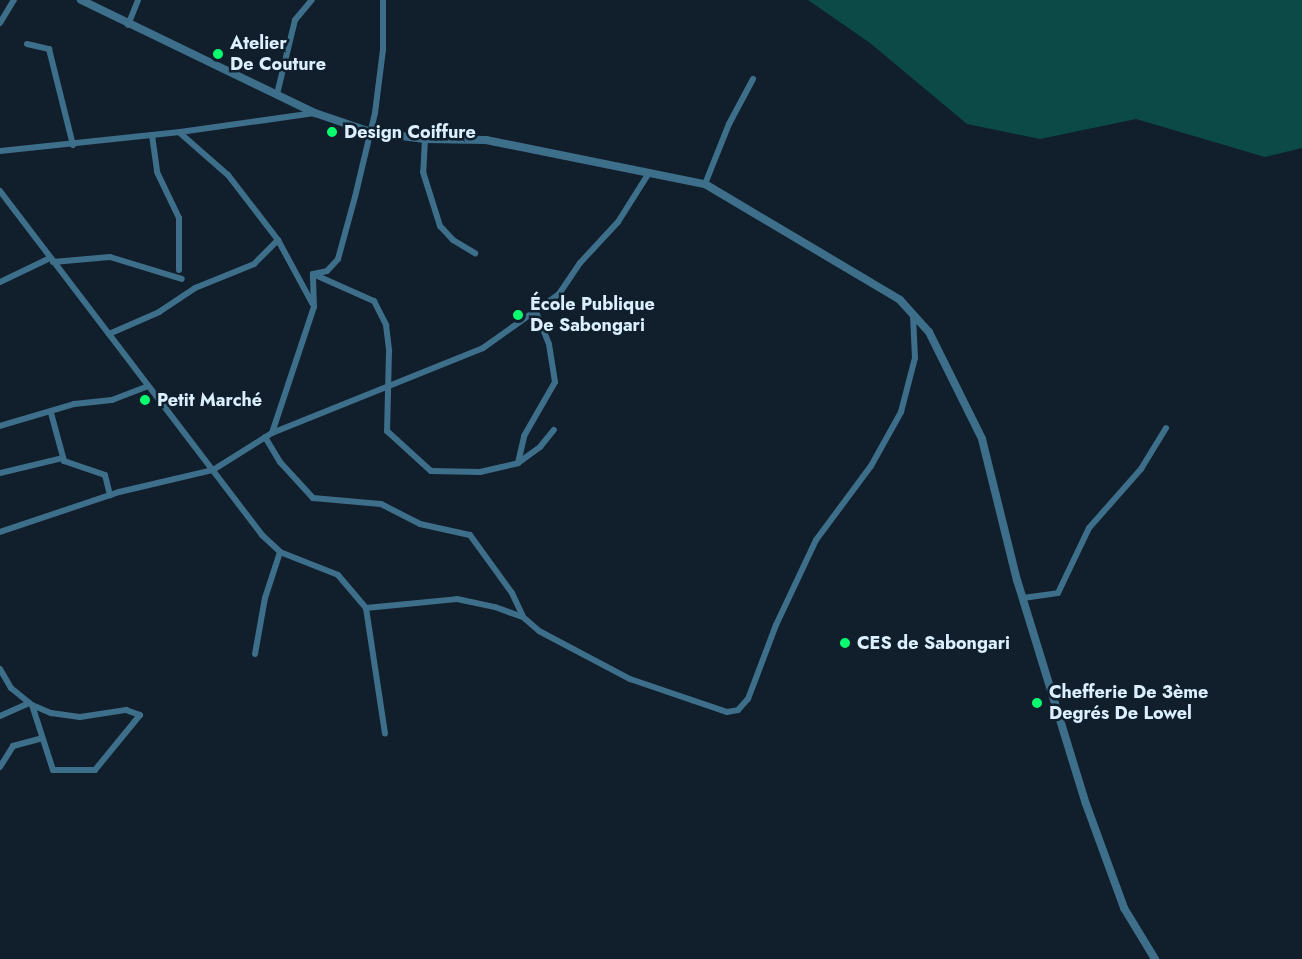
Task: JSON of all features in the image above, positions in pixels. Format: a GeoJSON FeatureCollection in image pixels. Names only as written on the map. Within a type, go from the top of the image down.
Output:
{"type":"FeatureCollection","features":[{"type":"Feature","properties":{"kind":"street"},"geometry":{"type":"LineString","coordinates":[[0,23],[14,0]]}},
{"type":"Feature","properties":{"kind":"street"},"geometry":{"type":"LineString","coordinates":[[81,0],[128,26],[315,113],[372,132],[425,140],[473,138],[705,184],[889,291],[913,313],[940,353],[982,439],[1023,598],[1105,856],[1124,908],[1155,959]]}},
{"type":"Feature","properties":{"kind":"street"},"geometry":{"type":"LineString","coordinates":[[128,26],[138,0]]}},
{"type":"Feature","properties":{"kind":"street"},"geometry":{"type":"LineString","coordinates":[[277,94],[295,20],[312,0]]}},
{"type":"Feature","properties":{"kind":"street"},"geometry":{"type":"LineString","coordinates":[[313,274],[327,271],[338,259],[372,132],[383,50],[383,0]]}},
{"type":"Feature","properties":{"kind":"street"},"geometry":{"type":"LineString","coordinates":[[27,44],[49,50],[73,145]]}},
{"type":"Feature","properties":{"kind":"street"},"geometry":{"type":"LineString","coordinates":[[705,184],[729,124],[753,79]]}},
{"type":"Feature","properties":{"kind":"street"},"geometry":{"type":"LineString","coordinates":[[0,151],[73,145],[315,113]]}},
{"type":"Feature","properties":{"kind":"street"},"geometry":{"type":"LineString","coordinates":[[180,132],[228,175],[278,240],[314,307]]}},
{"type":"Feature","properties":{"kind":"street"},"geometry":{"type":"LineString","coordinates":[[152,135],[158,172],[179,218],[179,270]]}},
{"type":"Feature","properties":{"kind":"street"},"geometry":{"type":"LineString","coordinates":[[425,140],[423,172],[440,226],[453,240],[475,253]]}},
{"type":"Feature","properties":{"kind":"street"},"geometry":{"type":"LineString","coordinates":[[0,532],[110,495],[213,470],[268,435],[387,385],[446,366],[483,348],[560,294],[580,263],[618,222],[649,173]]}},
{"type":"Feature","properties":{"kind":"street"},"geometry":{"type":"LineString","coordinates":[[0,191],[213,470],[280,552],[338,575],[366,608],[385,734]]}},
{"type":"Feature","properties":{"kind":"street"},"geometry":{"type":"LineString","coordinates":[[109,334],[159,312],[195,288],[254,264],[278,240]]}},
{"type":"Feature","properties":{"kind":"street"},"geometry":{"type":"LineString","coordinates":[[0,282],[51,260],[110,257],[182,279]]}},
{"type":"Feature","properties":{"kind":"street"},"geometry":{"type":"LineString","coordinates":[[313,274],[314,307],[268,435],[280,462],[313,498],[381,504],[420,524],[470,535],[506,584],[523,617],[539,631],[630,680],[727,712],[743,707],[816,540],[871,466],[901,412],[915,358],[913,313]]}},
{"type":"Feature","properties":{"kind":"street"},"geometry":{"type":"LineString","coordinates":[[313,274],[374,301],[386,326],[387,431],[431,471],[480,472],[518,463],[540,447],[554,430]]}},
{"type":"Feature","properties":{"kind":"street"},"geometry":{"type":"LineString","coordinates":[[518,463],[524,436],[555,382],[549,344],[536,311]]}},
{"type":"Feature","properties":{"kind":"street"},"geometry":{"type":"LineString","coordinates":[[0,426],[51,413],[74,404],[112,400],[148,386]]}},
{"type":"Feature","properties":{"kind":"street"},"geometry":{"type":"LineString","coordinates":[[51,413],[63,458]]}},
{"type":"Feature","properties":{"kind":"street"},"geometry":{"type":"LineString","coordinates":[[1023,598],[1058,593],[1089,528],[1141,469],[1166,428]]}},
{"type":"Feature","properties":{"kind":"street"},"geometry":{"type":"LineString","coordinates":[[0,473],[63,458],[105,475],[110,495]]}},
{"type":"Feature","properties":{"kind":"street"},"geometry":{"type":"LineString","coordinates":[[255,654],[265,598],[280,552]]}},
{"type":"Feature","properties":{"kind":"street"},"geometry":{"type":"LineString","coordinates":[[366,608],[457,599],[523,617]]}},
{"type":"Feature","properties":{"kind":"street"},"geometry":{"type":"LineString","coordinates":[[0,669],[11,688],[31,704],[66,717],[126,710],[140,715],[95,770],[53,770],[40,739],[31,704]]}},
{"type":"Feature","properties":{"kind":"street"},"geometry":{"type":"LineString","coordinates":[[0,716],[31,704]]}},
{"type":"Feature","properties":{"kind":"street"},"geometry":{"type":"LineString","coordinates":[[0,767],[13,746],[40,739]]}},
{"type":"Feature","properties":{"kind":"shaded area"},"geometry":{"type":"Polygon","coordinates":[[[808,0],[1302,0],[1302,148],[1265,157],[1136,119],[1040,139],[967,124],[870,43],[808,0]]]}},
{"type":"Feature","properties":{"kind":"place","name":"Atelier De Couture"},"geometry":{"type":"Point","coordinates":[218,54]}},
{"type":"Feature","properties":{"kind":"place","name":"Design Coiffure"},"geometry":{"type":"Point","coordinates":[332,132]}},
{"type":"Feature","properties":{"kind":"place","name":"École Publique De Sabongari"},"geometry":{"type":"Point","coordinates":[518,315]}},
{"type":"Feature","properties":{"kind":"place","name":"Petit Marché"},"geometry":{"type":"Point","coordinates":[145,400]}},
{"type":"Feature","properties":{"kind":"place","name":"CES de Sabongari"},"geometry":{"type":"Point","coordinates":[845,643]}},
{"type":"Feature","properties":{"kind":"place","name":"Chefferie De 3ème Degrés De Lowel"},"geometry":{"type":"Point","coordinates":[1037,703]}}]}
